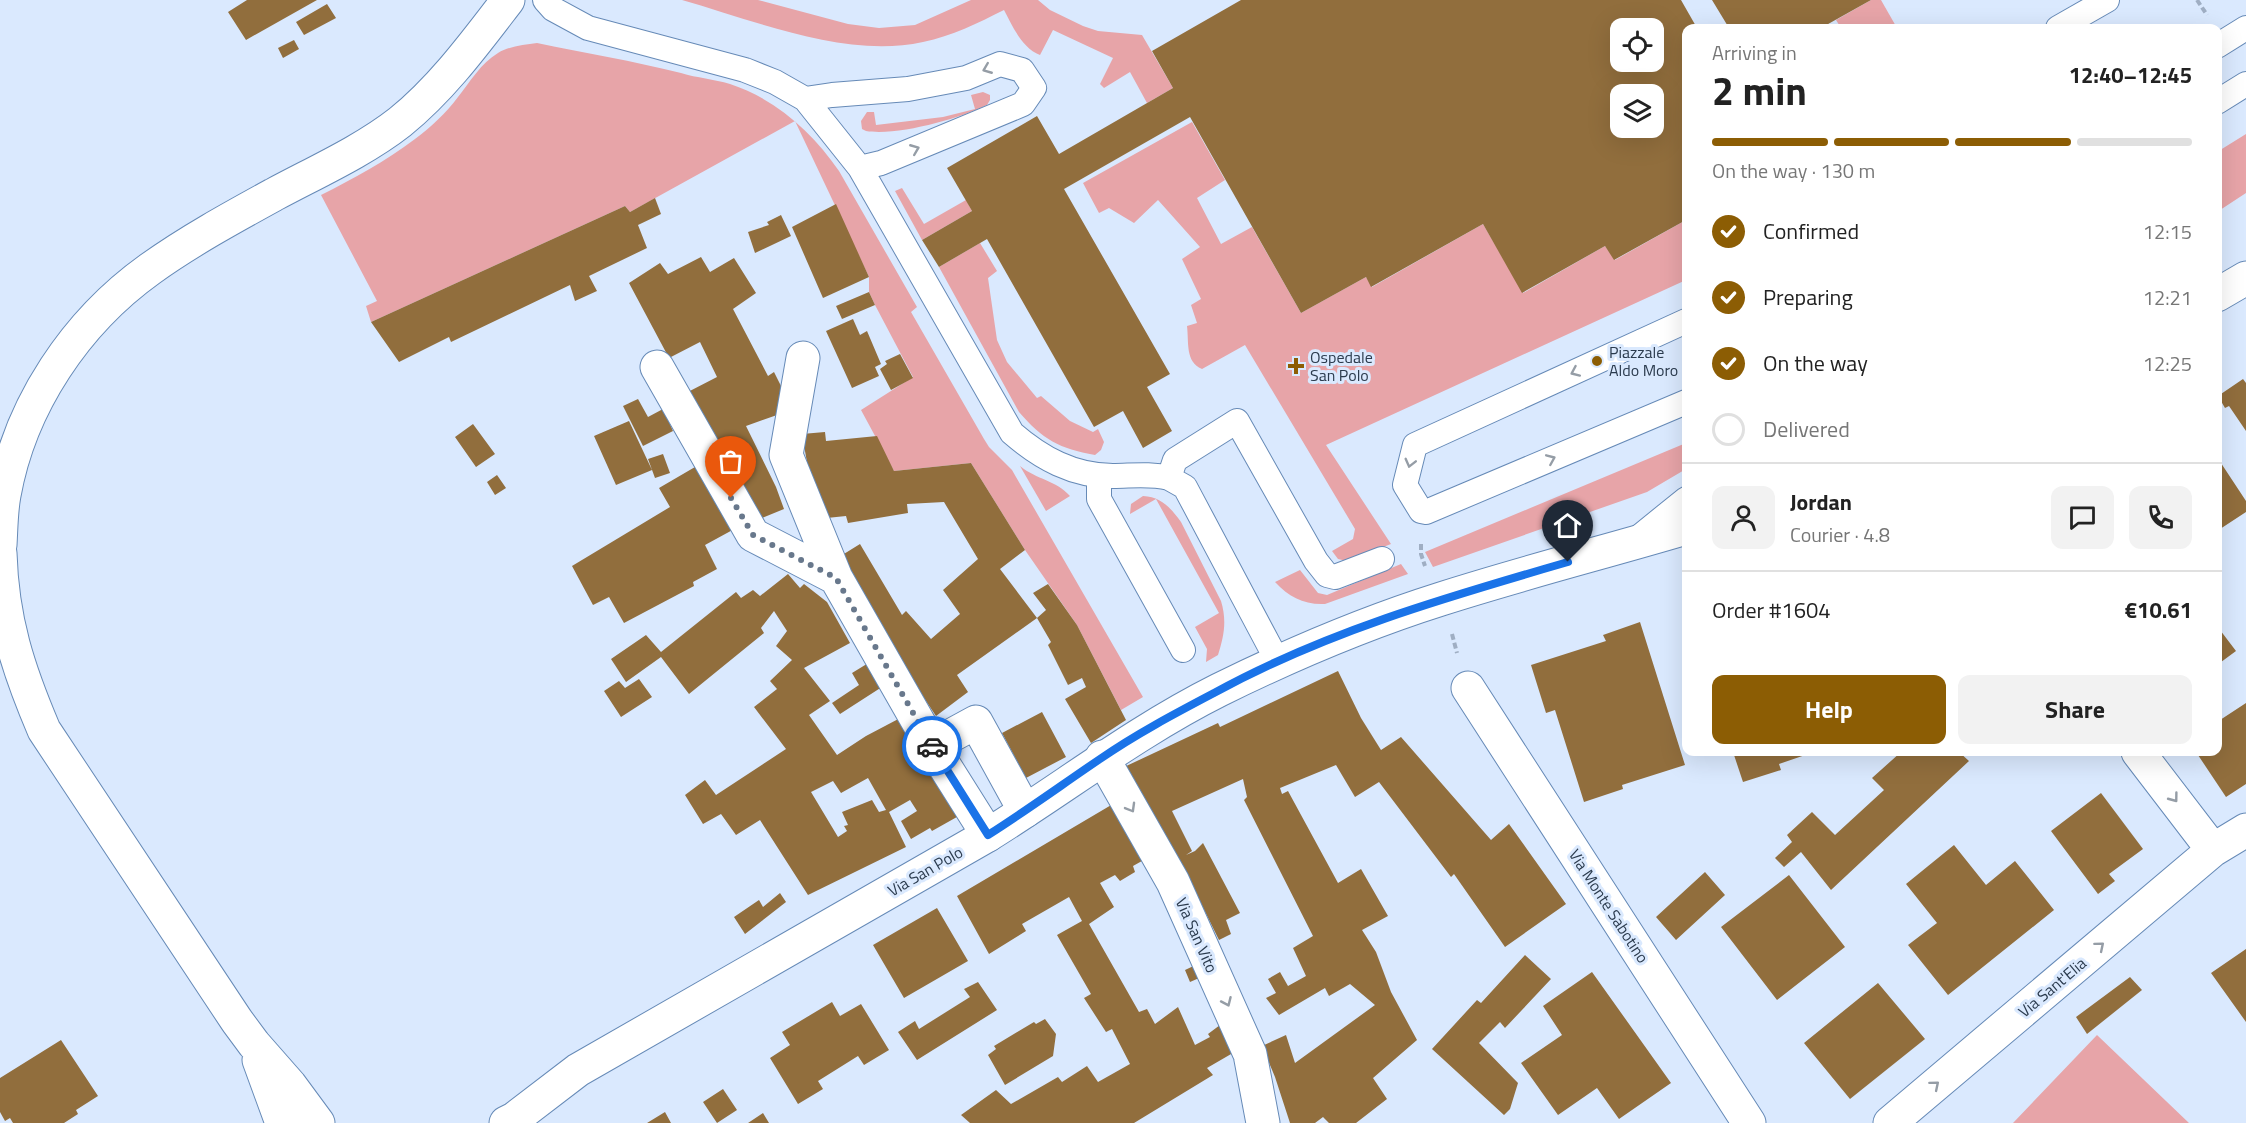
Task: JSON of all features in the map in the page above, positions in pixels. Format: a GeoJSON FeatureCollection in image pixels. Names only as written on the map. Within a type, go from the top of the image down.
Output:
{"type":"FeatureCollection","features":[{"type":"Feature","properties":{"kind":"street"},"geometry":{"type":"LineString","coordinates":[[0,545],[4,495],[16,448],[36,398],[86,327],[150,269],[202,236],[364,145],[400,122],[447,75],[508,0]]}},
{"type":"Feature","properties":{"kind":"street"},"geometry":{"type":"LineString","coordinates":[[2222,292],[2246,278]]}},
{"type":"Feature","properties":{"kind":"street"},"geometry":{"type":"LineString","coordinates":[[803,358],[786,455],[836,578],[932,746],[988,835]]}},
{"type":"Feature","properties":{"kind":"street"},"geometry":{"type":"LineString","coordinates":[[657,367],[753,535],[836,578]]}},
{"type":"Feature","properties":{"kind":"street","name":"Via San Polo"},"geometry":{"type":"LineString","coordinates":[[511,1122],[578,1070],[988,835],[1102,757],[1216,692],[1278,662],[1358,629],[1441,599],[1682,529]]}},
{"type":"Feature","properties":{"kind":"street"},"geometry":{"type":"LineString","coordinates":[[0,553],[1,589],[8,630],[27,690],[44,730],[254,1044],[290,1085],[318,1123]]}},
{"type":"Feature","properties":{"kind":"street","name":"Via Monte Sabotino"},"geometry":{"type":"LineString","coordinates":[[1468,688],[1749,1123]]}},
{"type":"Feature","properties":{"kind":"street"},"geometry":{"type":"LineString","coordinates":[[932,746],[976,722],[1025,811]]}},
{"type":"Feature","properties":{"kind":"street"},"geometry":{"type":"LineString","coordinates":[[2141,756],[2213,850]]}},
{"type":"Feature","properties":{"kind":"street","name":"Via San Vito"},"geometry":{"type":"LineString","coordinates":[[1102,757],[1173,882],[1250,1054],[1263,1123]]}},
{"type":"Feature","properties":{"kind":"street","name":"Via Sant'Elia"},"geometry":{"type":"LineString","coordinates":[[1890,1123],[2213,850],[2246,830]]}},
{"type":"Feature","properties":{"kind":"street"},"geometry":{"type":"LineString","coordinates":[[254,1044],[282,1123]]}},
{"type":"Feature","properties":{"kind":"lane"},"geometry":{"type":"LineString","coordinates":[[544,0],[553,9],[588,28],[745,70],[775,82],[805,99],[860,168],[1012,433],[1034,452],[1058,466],[1099,476],[1156,474],[1185,487],[1278,662]]}},
{"type":"Feature","properties":{"kind":"lane"},"geometry":{"type":"LineString","coordinates":[[2065,24],[2107,0]]}},
{"type":"Feature","properties":{"kind":"lane"},"geometry":{"type":"LineString","coordinates":[[2222,43],[2246,28]]}},
{"type":"Feature","properties":{"kind":"lane"},"geometry":{"type":"LineString","coordinates":[[805,99],[832,94],[908,89],[966,78],[1000,64],[1022,70],[1034,88],[1023,104],[880,163],[860,168]]}},
{"type":"Feature","properties":{"kind":"lane"},"geometry":{"type":"LineString","coordinates":[[2222,99],[2246,84]]}},
{"type":"Feature","properties":{"kind":"lane"},"geometry":{"type":"LineString","coordinates":[[1682,323],[1415,445],[1405,485],[1421,511],[1426,512],[1682,404]]}},
{"type":"Feature","properties":{"kind":"lane"},"geometry":{"type":"LineString","coordinates":[[1168,478],[1175,460],[1237,421],[1316,561],[1327,575],[1335,577],[1382,559]]}},
{"type":"Feature","properties":{"kind":"lane"},"geometry":{"type":"LineString","coordinates":[[1099,476],[1099,499],[1183,650]]}},
{"type":"Feature","properties":{"kind":"lane"},"geometry":{"type":"LineString","coordinates":[[1631,544],[1682,502]]}},
{"type":"Feature","properties":{"kind":"path"},"geometry":{"type":"LineString","coordinates":[[1422,555],[1425,567]]}},
{"type":"Feature","properties":{"kind":"path"},"geometry":{"type":"LineString","coordinates":[[1441,599],[1468,688]]}},
{"type":"Feature","properties":{"kind":"shaded area"},"geometry":{"type":"Polygon","coordinates":[[[682,0],[758,0],[848,24],[879,28],[915,25],[971,0],[1038,0],[1050,10],[1083,26],[1098,31],[1142,35],[1173,88],[1147,103],[1130,72],[1104,88],[1100,84],[1113,58],[1053,30],[1040,55],[1023,42],[1004,10],[965,29],[923,42],[894,46],[863,46],[801,35],[682,0]]]}},
{"type":"Feature","properties":{"kind":"shaded area"},"geometry":{"type":"Polygon","coordinates":[[[1871,0],[1881,0],[1895,24],[1838,24],[1836,20],[1871,0]]]}},
{"type":"Feature","properties":{"kind":"shaded area"},"geometry":{"type":"Polygon","coordinates":[[[537,43],[730,84],[763,99],[795,121],[630,212],[625,206],[371,322],[366,306],[377,301],[321,195],[381,162],[421,134],[438,120],[492,57],[507,49],[537,43]]]}},
{"type":"Feature","properties":{"kind":"shaded area"},"geometry":{"type":"Polygon","coordinates":[[[983,92],[990,95],[987,105],[944,121],[894,131],[879,132],[862,129],[861,121],[867,112],[874,112],[876,125],[943,117],[975,109],[971,95],[983,92]]]}},
{"type":"Feature","properties":{"kind":"shaded area"},"geometry":{"type":"Polygon","coordinates":[[[795,122],[817,143],[839,171],[917,307],[911,312],[984,439],[1012,470],[1143,697],[1121,710],[1077,625],[1025,550],[971,463],[894,471],[861,410],[913,377],[875,305],[869,292],[869,277],[795,122]]]}},
{"type":"Feature","properties":{"kind":"shaded area"},"geometry":{"type":"Polygon","coordinates":[[[1192,122],[1225,180],[1197,198],[1221,244],[1252,227],[1301,313],[1366,277],[1372,287],[1483,224],[1523,293],[1605,246],[1615,260],[1682,222],[1682,282],[1326,445],[1391,544],[1347,561],[1338,559],[1332,551],[1353,539],[1355,529],[1245,345],[1202,369],[1190,357],[1187,326],[1197,323],[1191,305],[1201,299],[1182,259],[1200,247],[1158,200],[1134,223],[1109,208],[1099,213],[1083,183],[1192,122]]]}},
{"type":"Feature","properties":{"kind":"shaded area"},"geometry":{"type":"Polygon","coordinates":[[[2246,134],[2246,193],[2222,209],[2222,149],[2246,134]]]}},
{"type":"Feature","properties":{"kind":"shaded area"},"geometry":{"type":"Polygon","coordinates":[[[902,188],[924,224],[966,200],[972,211],[922,240],[895,191],[902,188]]]}},
{"type":"Feature","properties":{"kind":"shaded area"},"geometry":{"type":"Polygon","coordinates":[[[980,243],[997,271],[988,278],[997,340],[1007,362],[1037,398],[1041,396],[1070,421],[1093,432],[1098,429],[1104,442],[1101,450],[1095,455],[1072,450],[1052,441],[1019,412],[939,267],[980,243]]]}},
{"type":"Feature","properties":{"kind":"shaded area"},"geometry":{"type":"Polygon","coordinates":[[[1682,445],[1682,471],[1647,492],[1433,567],[1425,552],[1682,445]]]}},
{"type":"Feature","properties":{"kind":"shaded area"},"geometry":{"type":"Polygon","coordinates":[[[1020,466],[1059,487],[1070,496],[1046,511],[1020,466]]]}},
{"type":"Feature","properties":{"kind":"shaded area"},"geometry":{"type":"Polygon","coordinates":[[[1143,496],[1155,498],[1165,504],[1181,522],[1221,601],[1224,622],[1222,641],[1218,655],[1206,662],[1207,649],[1195,627],[1219,613],[1156,499],[1130,514],[1131,504],[1143,496]]]}},
{"type":"Feature","properties":{"kind":"shaded area"},"geometry":{"type":"Polygon","coordinates":[[[1401,564],[1408,574],[1325,604],[1297,599],[1275,582],[1300,570],[1318,593],[1327,595],[1401,564]]]}},
{"type":"Feature","properties":{"kind":"shaded area"},"geometry":{"type":"Polygon","coordinates":[[[2097,1035],[2189,1123],[2013,1123],[2097,1035]]]}},
{"type":"Feature","properties":{"kind":"building"},"geometry":{"type":"Polygon","coordinates":[[[247,0],[317,0],[246,40],[228,12],[247,0]]]}},
{"type":"Feature","properties":{"kind":"building"},"geometry":{"type":"Polygon","coordinates":[[[1241,0],[1681,0],[1695,24],[1682,24],[1682,222],[1614,260],[1605,246],[1522,293],[1483,224],[1371,287],[1366,277],[1301,313],[1190,117],[1064,189],[1170,374],[1147,387],[1172,431],[1143,448],[1123,411],[1094,427],[987,239],[939,267],[922,240],[972,211],[947,168],[1037,116],[1059,154],[1173,88],[1152,51],[1241,0]]]}},
{"type":"Feature","properties":{"kind":"building"},"geometry":{"type":"Polygon","coordinates":[[[1712,0],[1871,0],[1828,24],[1727,24],[1712,0]]]}},
{"type":"Feature","properties":{"kind":"building"},"geometry":{"type":"Polygon","coordinates":[[[327,4],[336,18],[304,35],[296,22],[327,4]]]}},
{"type":"Feature","properties":{"kind":"building"},"geometry":{"type":"Polygon","coordinates":[[[294,40],[299,49],[283,58],[278,48],[294,40]]]}},
{"type":"Feature","properties":{"kind":"building"},"geometry":{"type":"Polygon","coordinates":[[[655,198],[661,214],[638,225],[647,248],[589,276],[597,291],[575,301],[570,285],[451,342],[449,337],[399,362],[371,322],[625,206],[630,212],[655,198]]]}},
{"type":"Feature","properties":{"kind":"building"},"geometry":{"type":"Polygon","coordinates":[[[836,204],[869,277],[823,298],[792,227],[836,204]]]}},
{"type":"Feature","properties":{"kind":"building"},"geometry":{"type":"Polygon","coordinates":[[[781,215],[791,236],[755,253],[748,232],[769,225],[767,222],[781,215]]]}},
{"type":"Feature","properties":{"kind":"building"},"geometry":{"type":"Polygon","coordinates":[[[701,257],[710,272],[734,258],[756,293],[733,309],[768,376],[774,372],[783,390],[777,415],[746,426],[776,487],[784,509],[762,518],[684,394],[717,377],[700,342],[669,358],[629,283],[660,263],[668,274],[701,257]]]}},
{"type":"Feature","properties":{"kind":"building"},"geometry":{"type":"Polygon","coordinates":[[[869,292],[875,305],[842,319],[836,306],[869,292]]]}},
{"type":"Feature","properties":{"kind":"building"},"geometry":{"type":"Polygon","coordinates":[[[853,319],[860,335],[867,331],[881,364],[875,367],[879,376],[852,388],[826,331],[853,319]]]}},
{"type":"Feature","properties":{"kind":"building"},"geometry":{"type":"Polygon","coordinates":[[[900,354],[913,378],[891,390],[880,369],[887,364],[885,361],[900,354]]]}},
{"type":"Feature","properties":{"kind":"building"},"geometry":{"type":"Polygon","coordinates":[[[2243,379],[2246,383],[2246,431],[2229,406],[2225,408],[2222,403],[2222,393],[2243,379]]]}},
{"type":"Feature","properties":{"kind":"building"},"geometry":{"type":"Polygon","coordinates":[[[638,399],[648,417],[663,409],[673,431],[643,446],[623,406],[638,399]]]}},
{"type":"Feature","properties":{"kind":"building"},"geometry":{"type":"Polygon","coordinates":[[[629,421],[652,470],[616,485],[594,436],[629,421]]]}},
{"type":"Feature","properties":{"kind":"building"},"geometry":{"type":"Polygon","coordinates":[[[473,424],[495,454],[476,467],[455,437],[473,424]]]}},
{"type":"Feature","properties":{"kind":"building"},"geometry":{"type":"Polygon","coordinates":[[[825,432],[826,441],[877,436],[894,471],[971,463],[1025,550],[1000,569],[1037,618],[957,675],[968,692],[936,716],[880,632],[839,557],[860,544],[902,615],[906,611],[931,639],[960,614],[943,590],[978,559],[944,502],[907,504],[908,513],[848,523],[846,516],[817,519],[802,434],[825,432]]]}},
{"type":"Feature","properties":{"kind":"building"},"geometry":{"type":"Polygon","coordinates":[[[663,454],[670,473],[655,478],[648,459],[663,454]]]}},
{"type":"Feature","properties":{"kind":"building"},"geometry":{"type":"Polygon","coordinates":[[[2222,465],[2246,501],[2246,512],[2222,528],[2222,465]]]}},
{"type":"Feature","properties":{"kind":"building"},"geometry":{"type":"Polygon","coordinates":[[[695,467],[738,527],[705,545],[717,569],[693,582],[694,586],[624,623],[609,597],[593,605],[572,566],[670,507],[659,488],[695,467]]]}},
{"type":"Feature","properties":{"kind":"building"},"geometry":{"type":"Polygon","coordinates":[[[497,475],[506,488],[495,495],[487,482],[497,475]]]}},
{"type":"Feature","properties":{"kind":"building"},"geometry":{"type":"Polygon","coordinates":[[[788,574],[800,588],[804,584],[827,602],[850,643],[804,668],[830,701],[809,715],[837,755],[866,736],[904,716],[964,813],[932,831],[930,828],[911,839],[901,821],[917,811],[910,800],[889,812],[906,847],[808,895],[760,820],[736,835],[721,814],[703,824],[685,795],[705,780],[716,795],[786,749],[754,707],[777,689],[770,681],[792,660],[776,646],[787,631],[774,611],[761,628],[764,633],[689,694],[661,657],[626,682],[611,659],[646,635],[661,652],[736,592],[741,598],[753,590],[760,596],[788,574]],[[868,778],[841,793],[833,781],[811,792],[838,837],[847,831],[844,826],[848,825],[842,812],[872,800],[879,812],[886,810],[868,778]]]}},
{"type":"Feature","properties":{"kind":"building"},"geometry":{"type":"Polygon","coordinates":[[[1048,584],[1077,625],[1126,720],[1091,743],[1065,699],[1086,687],[1082,678],[1068,685],[1048,645],[1051,642],[1037,618],[1046,610],[1033,593],[1048,584]]]}},
{"type":"Feature","properties":{"kind":"building"},"geometry":{"type":"Polygon","coordinates":[[[1640,622],[1685,765],[1622,785],[1623,789],[1584,802],[1555,710],[1546,713],[1531,665],[1606,641],[1603,635],[1640,622]]]}},
{"type":"Feature","properties":{"kind":"building"},"geometry":{"type":"Polygon","coordinates":[[[2222,633],[2236,651],[2222,661],[2222,633]]]}},
{"type":"Feature","properties":{"kind":"building"},"geometry":{"type":"Polygon","coordinates":[[[870,662],[885,685],[840,714],[832,703],[859,685],[852,673],[870,662]]]}},
{"type":"Feature","properties":{"kind":"building"},"geometry":{"type":"Polygon","coordinates":[[[1338,671],[1361,718],[1381,750],[1401,737],[1491,840],[1509,824],[1566,904],[1505,947],[1454,874],[1451,877],[1379,782],[1355,797],[1336,765],[1280,788],[1282,794],[1288,791],[1338,883],[1361,869],[1388,916],[1362,930],[1376,952],[1391,992],[1417,1040],[1373,1078],[1387,1099],[1356,1123],[1329,1123],[1323,1117],[1315,1123],[1290,1123],[1262,1046],[1286,1035],[1295,1063],[1375,1005],[1350,984],[1329,996],[1325,988],[1279,1015],[1266,998],[1276,993],[1268,979],[1280,972],[1288,986],[1306,976],[1293,948],[1313,936],[1244,800],[1247,797],[1243,779],[1172,811],[1192,851],[1186,855],[1195,851],[1203,843],[1240,913],[1226,920],[1231,934],[1219,940],[1179,859],[1122,768],[1218,723],[1220,727],[1338,671]]]}},
{"type":"Feature","properties":{"kind":"building"},"geometry":{"type":"Polygon","coordinates":[[[639,679],[652,697],[621,717],[604,691],[619,681],[625,688],[639,679]]]}},
{"type":"Feature","properties":{"kind":"building"},"geometry":{"type":"Polygon","coordinates":[[[2246,703],[2246,784],[2226,797],[2199,756],[2222,756],[2222,719],[2246,703]]]}},
{"type":"Feature","properties":{"kind":"building"},"geometry":{"type":"Polygon","coordinates":[[[1042,712],[1066,757],[1026,778],[1002,733],[1042,712]]]}},
{"type":"Feature","properties":{"kind":"building"},"geometry":{"type":"Polygon","coordinates":[[[1734,756],[1802,756],[1779,764],[1781,770],[1743,782],[1734,756]]]}},
{"type":"Feature","properties":{"kind":"building"},"geometry":{"type":"Polygon","coordinates":[[[1897,756],[1963,756],[1969,761],[1831,890],[1801,852],[1784,867],[1775,858],[1792,842],[1787,835],[1812,812],[1835,835],[1884,790],[1872,778],[1897,756]]]}},
{"type":"Feature","properties":{"kind":"building"},"geometry":{"type":"Polygon","coordinates":[[[2101,793],[2143,849],[2109,874],[2115,881],[2098,894],[2051,831],[2101,793]]]}},
{"type":"Feature","properties":{"kind":"building"},"geometry":{"type":"Polygon","coordinates":[[[1118,801],[1149,857],[1133,866],[1135,872],[1120,881],[1115,875],[1100,883],[1114,907],[1089,924],[1139,1012],[1147,1009],[1155,1024],[1178,1007],[1195,1045],[1210,1037],[1208,1034],[1224,1022],[1238,1050],[1207,1068],[1213,1075],[1134,1123],[970,1123],[961,1115],[996,1090],[1011,1104],[1058,1077],[1062,1082],[1087,1066],[1098,1082],[1130,1064],[1112,1029],[1106,1032],[1084,998],[1091,994],[1057,935],[1082,921],[1069,897],[1022,924],[1026,931],[989,954],[957,896],[1118,801]]]}},
{"type":"Feature","properties":{"kind":"building"},"geometry":{"type":"Polygon","coordinates":[[[1954,845],[1986,885],[2015,861],[2054,910],[1948,995],[1908,945],[1937,923],[1906,884],[1954,845]]]}},
{"type":"Feature","properties":{"kind":"building"},"geometry":{"type":"Polygon","coordinates":[[[1705,872],[1725,895],[1676,940],[1656,917],[1705,872]]]}},
{"type":"Feature","properties":{"kind":"building"},"geometry":{"type":"Polygon","coordinates":[[[1789,875],[1845,947],[1777,1000],[1721,927],[1789,875]]]}},
{"type":"Feature","properties":{"kind":"building"},"geometry":{"type":"Polygon","coordinates":[[[780,893],[786,902],[745,934],[734,917],[759,900],[763,907],[780,893]]]}},
{"type":"Feature","properties":{"kind":"building"},"geometry":{"type":"Polygon","coordinates":[[[937,908],[968,961],[904,998],[873,945],[937,908]]]}},
{"type":"Feature","properties":{"kind":"building"},"geometry":{"type":"Polygon","coordinates":[[[2246,949],[2246,1022],[2211,973],[2246,949]]]}},
{"type":"Feature","properties":{"kind":"building"},"geometry":{"type":"Polygon","coordinates":[[[1525,955],[1551,979],[1505,1028],[1500,1022],[1479,1043],[1518,1083],[1510,1109],[1504,1115],[1432,1049],[1477,1000],[1481,1003],[1525,955]]]}},
{"type":"Feature","properties":{"kind":"building"},"geometry":{"type":"Polygon","coordinates":[[[1200,963],[1206,975],[1190,982],[1185,970],[1200,963]]]}},
{"type":"Feature","properties":{"kind":"building"},"geometry":{"type":"Polygon","coordinates":[[[1592,972],[1671,1083],[1619,1119],[1597,1088],[1558,1115],[1521,1063],[1562,1035],[1543,1006],[1592,972]]]}},
{"type":"Feature","properties":{"kind":"building"},"geometry":{"type":"Polygon","coordinates":[[[2130,977],[2142,990],[2087,1034],[2076,1017],[2130,977]]]}},
{"type":"Feature","properties":{"kind":"building"},"geometry":{"type":"Polygon","coordinates":[[[978,982],[997,1010],[917,1060],[898,1032],[915,1021],[919,1029],[970,997],[964,989],[978,982]]]}},
{"type":"Feature","properties":{"kind":"building"},"geometry":{"type":"Polygon","coordinates":[[[1878,983],[1925,1039],[1850,1099],[1804,1043],[1878,983]]]}},
{"type":"Feature","properties":{"kind":"building"},"geometry":{"type":"Polygon","coordinates":[[[832,1002],[840,1016],[861,1004],[889,1050],[864,1065],[858,1056],[818,1081],[823,1089],[798,1104],[770,1058],[790,1045],[782,1032],[832,1002]]]}},
{"type":"Feature","properties":{"kind":"building"},"geometry":{"type":"Polygon","coordinates":[[[1045,1019],[1056,1034],[1053,1056],[1005,1085],[988,1055],[996,1049],[994,1046],[1034,1022],[1036,1024],[1045,1019]]]}},
{"type":"Feature","properties":{"kind":"building"},"geometry":{"type":"Polygon","coordinates":[[[61,1040],[98,1096],[76,1110],[78,1114],[64,1123],[13,1123],[10,1118],[5,1121],[0,1112],[0,1078],[61,1040]]]}},
{"type":"Feature","properties":{"kind":"building"},"geometry":{"type":"Polygon","coordinates":[[[723,1089],[737,1110],[717,1123],[703,1102],[723,1089]]]}},
{"type":"Feature","properties":{"kind":"building"},"geometry":{"type":"Polygon","coordinates":[[[665,1112],[671,1123],[647,1123],[665,1112]]]}},
{"type":"Feature","properties":{"kind":"building"},"geometry":{"type":"Polygon","coordinates":[[[763,1113],[769,1123],[748,1123],[763,1113]]]}},
{"type":"Feature","properties":{"kind":"way so far"},"geometry":{"type":"LineString","coordinates":[[731,498],[753,535],[836,578],[932,746]]}},
{"type":"Feature","properties":{"kind":"place","name":"Piazzale Aldo Moro"},"geometry":{"type":"Point","coordinates":[1597,361]}},
{"type":"Feature","properties":{"kind":"place","name":"Ospedale San Polo"},"geometry":{"type":"Point","coordinates":[1296,366]}},
{"type":"Feature","properties":{"kind":"route"},"geometry":{"type":"LineString","coordinates":[[932,746],[988,835],[1102,757],[1216,692],[1278,662],[1358,629],[1441,599],[1568,562]]}}]}
